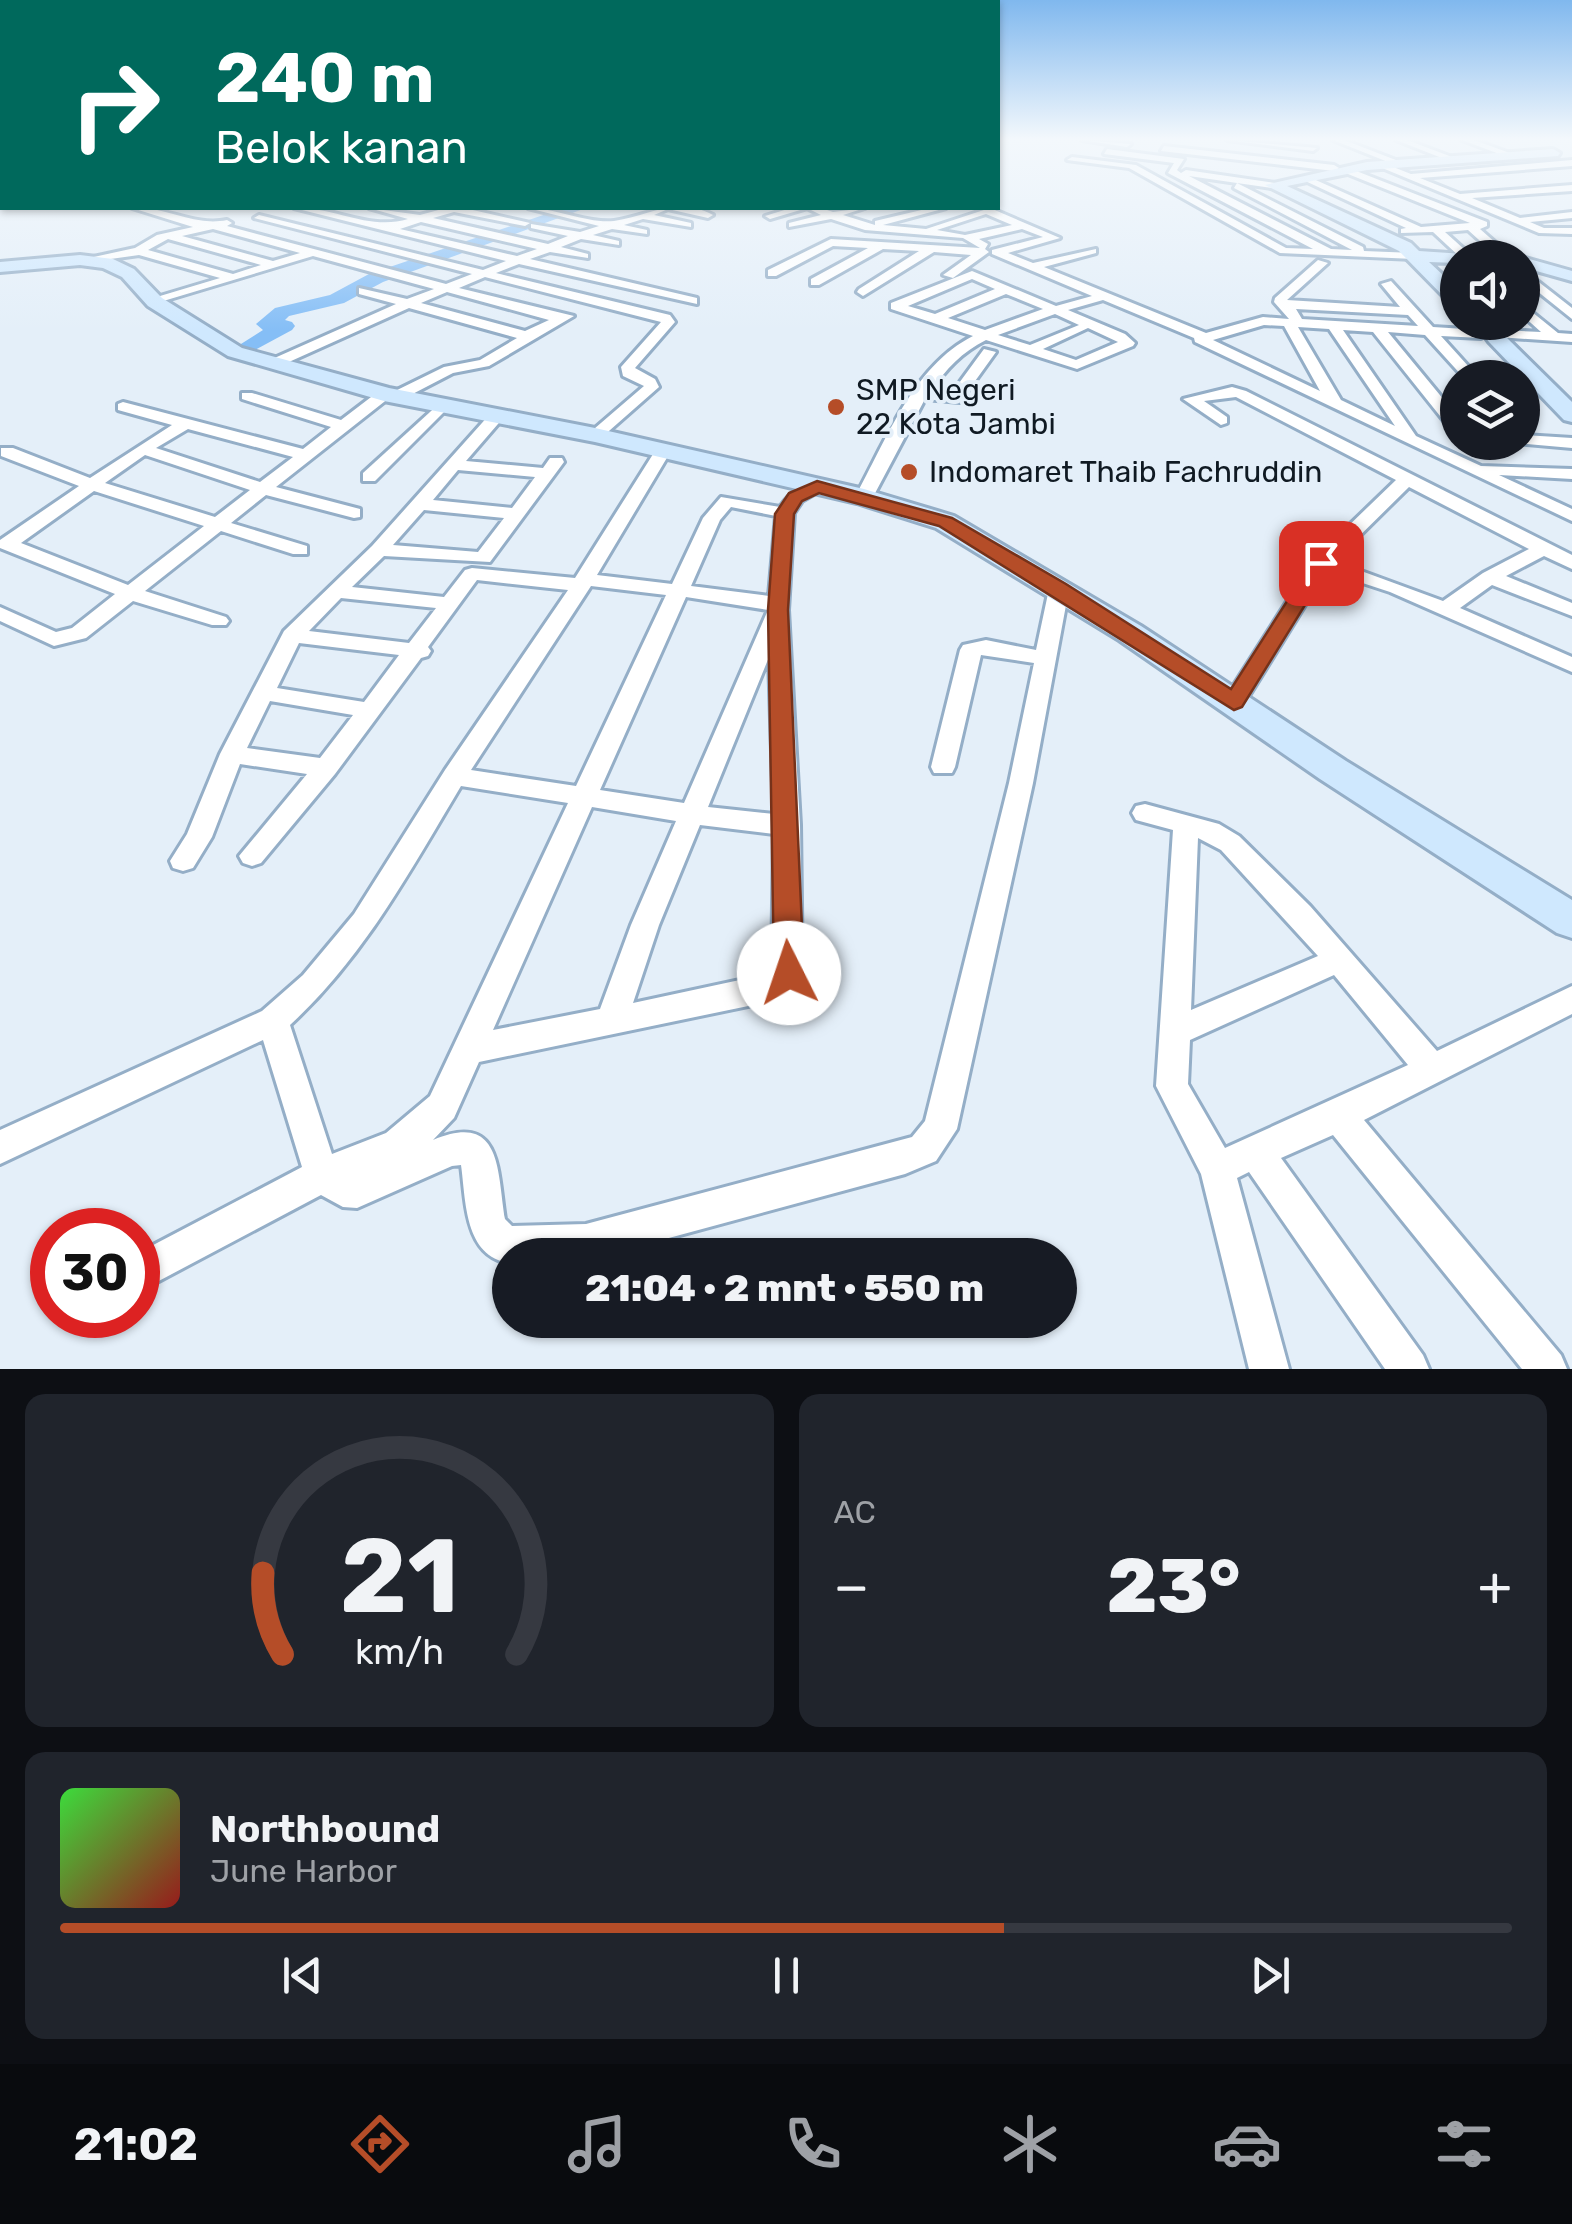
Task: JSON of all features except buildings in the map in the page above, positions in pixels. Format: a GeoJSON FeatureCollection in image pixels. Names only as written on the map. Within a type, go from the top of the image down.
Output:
{"type":"FeatureCollection","features":[{"type":"Feature","properties":{"kind":"street"},"geometry":{"type":"LineString","coordinates":[[1199,204],[1281,250],[1324,257],[1365,252],[1440,257]]}},
{"type":"Feature","properties":{"kind":"street"},"geometry":{"type":"LineString","coordinates":[[1228,204],[1324,257]]}},
{"type":"Feature","properties":{"kind":"street"},"geometry":{"type":"LineString","coordinates":[[1271,204],[1365,252]]}},
{"type":"Feature","properties":{"kind":"street"},"geometry":{"type":"LineString","coordinates":[[1314,204],[1414,256],[1440,282]]}},
{"type":"Feature","properties":{"kind":"street"},"geometry":{"type":"LineString","coordinates":[[1381,204],[1420,230]]}},
{"type":"Feature","properties":{"kind":"street"},"geometry":{"type":"LineString","coordinates":[[1402,204],[1452,228]]}},
{"type":"Feature","properties":{"kind":"street"},"geometry":{"type":"LineString","coordinates":[[1377,234],[1483,224],[1426,204]]}},
{"type":"Feature","properties":{"kind":"street"},"geometry":{"type":"LineString","coordinates":[[1477,204],[1550,232],[1572,231]]}},
{"type":"Feature","properties":{"kind":"street"},"geometry":{"type":"LineString","coordinates":[[1486,208],[1537,204]]}},
{"type":"Feature","properties":{"kind":"street"},"geometry":{"type":"LineString","coordinates":[[145,210],[562,319]]}},
{"type":"Feature","properties":{"kind":"street"},"geometry":{"type":"LineString","coordinates":[[161,214],[178,210]]}},
{"type":"Feature","properties":{"kind":"street"},"geometry":{"type":"LineString","coordinates":[[0,268],[139,252],[167,235],[293,210]]}},
{"type":"Feature","properties":{"kind":"street"},"geometry":{"type":"LineString","coordinates":[[309,210],[692,301]]}},
{"type":"Feature","properties":{"kind":"street"},"geometry":{"type":"LineString","coordinates":[[383,210],[584,256]]}},
{"type":"Feature","properties":{"kind":"street"},"geometry":{"type":"LineString","coordinates":[[155,302],[446,210]]}},
{"type":"Feature","properties":{"kind":"street"},"geometry":{"type":"LineString","coordinates":[[463,210],[615,243]]}},
{"type":"Feature","properties":{"kind":"street"},"geometry":{"type":"LineString","coordinates":[[492,216],[506,210]]}},
{"type":"Feature","properties":{"kind":"street"},"geometry":{"type":"LineString","coordinates":[[542,210],[643,232]]}},
{"type":"Feature","properties":{"kind":"street"},"geometry":{"type":"LineString","coordinates":[[275,363],[409,303],[610,224],[657,210]]}},
{"type":"Feature","properties":{"kind":"street"},"geometry":{"type":"LineString","coordinates":[[682,210],[708,215]]}},
{"type":"Feature","properties":{"kind":"street"},"geometry":{"type":"LineString","coordinates":[[770,216],[794,210]]}},
{"type":"Feature","properties":{"kind":"street"},"geometry":{"type":"LineString","coordinates":[[817,210],[865,227],[964,237],[1020,226]]}},
{"type":"Feature","properties":{"kind":"street"},"geometry":{"type":"LineString","coordinates":[[793,225],[851,210]]}},
{"type":"Feature","properties":{"kind":"street"},"geometry":{"type":"LineString","coordinates":[[841,233],[932,210]]}},
{"type":"Feature","properties":{"kind":"street"},"geometry":{"type":"LineString","coordinates":[[772,273],[831,242],[990,252],[1054,238],[986,210],[918,232]]}},
{"type":"Feature","properties":{"kind":"street"},"geometry":{"type":"LineString","coordinates":[[622,211],[687,226]]}},
{"type":"Feature","properties":{"kind":"street"},"geometry":{"type":"LineString","coordinates":[[1515,220],[1572,215]]}},
{"type":"Feature","properties":{"kind":"street"},"geometry":{"type":"LineString","coordinates":[[259,218],[668,322],[628,367],[628,373],[650,382],[652,387],[595,435]]}},
{"type":"Feature","properties":{"kind":"street"},"geometry":{"type":"LineString","coordinates":[[940,226],[990,252],[1201,336],[1258,322],[1440,331]]}},
{"type":"Feature","properties":{"kind":"street"},"geometry":{"type":"LineString","coordinates":[[1470,226],[1487,240]]}},
{"type":"Feature","properties":{"kind":"street"},"geometry":{"type":"LineString","coordinates":[[1436,229],[1448,240]]}},
{"type":"Feature","properties":{"kind":"street"},"geometry":{"type":"LineString","coordinates":[[167,235],[274,265]]}},
{"type":"Feature","properties":{"kind":"street"},"geometry":{"type":"LineString","coordinates":[[815,282],[880,245]]}},
{"type":"Feature","properties":{"kind":"street"},"geometry":{"type":"LineString","coordinates":[[863,292],[930,249]]}},
{"type":"Feature","properties":{"kind":"street"},"geometry":{"type":"LineString","coordinates":[[1031,267],[1092,251]]}},
{"type":"Feature","properties":{"kind":"street"},"geometry":{"type":"LineString","coordinates":[[139,252],[232,277]]}},
{"type":"Feature","properties":{"kind":"street"},"geometry":{"type":"LineString","coordinates":[[917,297],[990,252]]}},
{"type":"Feature","properties":{"kind":"street"},"geometry":{"type":"LineString","coordinates":[[1324,257],[1280,302],[1411,311]]}},
{"type":"Feature","properties":{"kind":"street"},"geometry":{"type":"LineString","coordinates":[[93,260],[128,273],[155,302],[240,354],[390,396],[662,450],[864,497],[945,522],[1059,589],[1332,770],[1572,921]]}},
{"type":"Feature","properties":{"kind":"street"},"geometry":{"type":"LineString","coordinates":[[1540,267],[1572,276]]}},
{"type":"Feature","properties":{"kind":"street"},"geometry":{"type":"LineString","coordinates":[[992,348],[935,319],[896,306],[972,275],[1081,328],[1128,342]]}},
{"type":"Feature","properties":{"kind":"street"},"geometry":{"type":"LineString","coordinates":[[1388,284],[1456,360]]}},
{"type":"Feature","properties":{"kind":"street"},"geometry":{"type":"LineString","coordinates":[[0,613],[54,639],[78,634],[126,592],[305,455],[390,396],[449,370],[484,363],[518,345],[526,336],[629,287]]}},
{"type":"Feature","properties":{"kind":"street"},"geometry":{"type":"LineString","coordinates":[[1540,287],[1572,315]]}},
{"type":"Feature","properties":{"kind":"street"},"geometry":{"type":"LineString","coordinates":[[935,319],[1007,289]]}},
{"type":"Feature","properties":{"kind":"street"},"geometry":{"type":"LineString","coordinates":[[363,290],[526,336]]}},
{"type":"Feature","properties":{"kind":"street"},"geometry":{"type":"LineString","coordinates":[[920,394],[955,399],[992,348],[1048,312],[1101,297]]}},
{"type":"Feature","properties":{"kind":"street"},"geometry":{"type":"LineString","coordinates":[[1287,305],[1334,401]]}},
{"type":"Feature","properties":{"kind":"street"},"geometry":{"type":"LineString","coordinates":[[1048,312],[1128,342]]}},
{"type":"Feature","properties":{"kind":"street"},"geometry":{"type":"LineString","coordinates":[[1540,324],[1572,353]]}},
{"type":"Feature","properties":{"kind":"street"},"geometry":{"type":"LineString","coordinates":[[1333,325],[1407,434]]}},
{"type":"Feature","properties":{"kind":"street"},"geometry":{"type":"LineString","coordinates":[[1244,326],[1267,371]]}},
{"type":"Feature","properties":{"kind":"street"},"geometry":{"type":"LineString","coordinates":[[1030,350],[1081,328]]}},
{"type":"Feature","properties":{"kind":"street"},"geometry":{"type":"LineString","coordinates":[[1378,328],[1440,406]]}},
{"type":"Feature","properties":{"kind":"street"},"geometry":{"type":"LineString","coordinates":[[1201,336],[1202,342],[1566,511]]}},
{"type":"Feature","properties":{"kind":"street"},"geometry":{"type":"LineString","coordinates":[[1540,336],[1572,338]]}},
{"type":"Feature","properties":{"kind":"street"},"geometry":{"type":"LineString","coordinates":[[1497,340],[1572,415]]}},
{"type":"Feature","properties":{"kind":"street"},"geometry":{"type":"LineString","coordinates":[[864,497],[920,394],[953,354],[968,345],[1030,350],[1079,365],[1128,342]]}},
{"type":"Feature","properties":{"kind":"street"},"geometry":{"type":"LineString","coordinates":[[1221,420],[1191,399],[1241,394],[1572,563]]}},
{"type":"Feature","properties":{"kind":"street"},"geometry":{"type":"LineString","coordinates":[[247,396],[344,426]]}},
{"type":"Feature","properties":{"kind":"street"},"geometry":{"type":"LineString","coordinates":[[123,407],[305,455]]}},
{"type":"Feature","properties":{"kind":"street"},"geometry":{"type":"LineString","coordinates":[[369,477],[441,407]]}},
{"type":"Feature","properties":{"kind":"street"},"geometry":{"type":"LineString","coordinates":[[183,861],[198,837],[275,664],[292,636],[379,550],[496,418]]}},
{"type":"Feature","properties":{"kind":"street"},"geometry":{"type":"LineString","coordinates":[[3,546],[188,422]]}},
{"type":"Feature","properties":{"kind":"street"},"geometry":{"type":"LineString","coordinates":[[1407,434],[1440,436]]}},
{"type":"Feature","properties":{"kind":"street"},"geometry":{"type":"LineString","coordinates":[[1540,440],[1572,443]]}},
{"type":"Feature","properties":{"kind":"street"},"geometry":{"type":"LineString","coordinates":[[143,449],[264,489],[354,513]]}},
{"type":"Feature","properties":{"kind":"street"},"geometry":{"type":"LineString","coordinates":[[0,1147],[273,1020],[314,984],[354,938],[454,776],[583,582],[662,450]]}},
{"type":"Feature","properties":{"kind":"street"},"geometry":{"type":"LineString","coordinates":[[7,452],[92,485],[300,550]]}},
{"type":"Feature","properties":{"kind":"street"},"geometry":{"type":"LineString","coordinates":[[379,550],[481,559],[550,468],[454,465]]}},
{"type":"Feature","properties":{"kind":"street"},"geometry":{"type":"LineString","coordinates":[[1474,468],[1572,474]]}},
{"type":"Feature","properties":{"kind":"street"},"geometry":{"type":"LineString","coordinates":[[1234,702],[1321,563],[1407,478]]}},
{"type":"Feature","properties":{"kind":"street"},"geometry":{"type":"LineString","coordinates":[[467,1050],[772,988],[787,980],[788,825],[779,606],[784,514],[796,497],[817,487]]}},
{"type":"Feature","properties":{"kind":"street"},"geometry":{"type":"LineString","coordinates":[[160,1261],[322,1176],[374,1159],[419,1132],[442,1107],[582,798],[610,745],[676,591],[722,502],[784,514]]}},
{"type":"Feature","properties":{"kind":"street"},"geometry":{"type":"LineString","coordinates":[[420,504],[515,514]]}},
{"type":"Feature","properties":{"kind":"street"},"geometry":{"type":"LineString","coordinates":[[3,546],[126,592],[220,621]]}},
{"type":"Feature","properties":{"kind":"street"},"geometry":{"type":"LineString","coordinates":[[1444,609],[1490,576],[1541,550]]}},
{"type":"Feature","properties":{"kind":"street"},"geometry":{"type":"LineString","coordinates":[[1321,563],[1380,582],[1572,665]]}},
{"type":"Feature","properties":{"kind":"street"},"geometry":{"type":"LineString","coordinates":[[252,856],[326,768],[418,651],[448,604],[477,572],[676,591],[779,606]]}},
{"type":"Feature","properties":{"kind":"street"},"geometry":{"type":"LineString","coordinates":[[1490,576],[1572,610]]}},
{"type":"Feature","properties":{"kind":"street"},"geometry":{"type":"LineString","coordinates":[[273,1020],[322,1176],[343,1189],[357,1190],[468,1146],[477,1154],[488,1228],[495,1240],[505,1246],[586,1242],[924,1149],[940,1129],[954,1076],[1059,589]]}},
{"type":"Feature","properties":{"kind":"street"},"geometry":{"type":"LineString","coordinates":[[336,592],[448,604]]}},
{"type":"Feature","properties":{"kind":"street"},"geometry":{"type":"LineString","coordinates":[[612,1020],[692,812],[779,606]]}},
{"type":"Feature","properties":{"kind":"street"},"geometry":{"type":"LineString","coordinates":[[292,636],[418,651]]}},
{"type":"Feature","properties":{"kind":"street"},"geometry":{"type":"LineString","coordinates":[[943,767],[971,650],[986,646],[1046,658]]}},
{"type":"Feature","properties":{"kind":"street"},"geometry":{"type":"LineString","coordinates":[[264,694],[368,710]]}},
{"type":"Feature","properties":{"kind":"street"},"geometry":{"type":"LineString","coordinates":[[232,754],[326,768]]}},
{"type":"Feature","properties":{"kind":"street"},"geometry":{"type":"LineString","coordinates":[[454,776],[738,822],[788,825]]}},
{"type":"Feature","properties":{"kind":"street"},"geometry":{"type":"LineString","coordinates":[[1145,813],[1221,836],[1252,863],[1432,1069]]}},
{"type":"Feature","properties":{"kind":"street"},"geometry":{"type":"LineString","coordinates":[[1186,823],[1172,1086],[1217,1169],[1269,1369]]}},
{"type":"Feature","properties":{"kind":"street"},"geometry":{"type":"LineString","coordinates":[[1174,1032],[1340,960]]}},
{"type":"Feature","properties":{"kind":"street"},"geometry":{"type":"LineString","coordinates":[[1217,1169],[1340,1116],[1572,1000]]}},
{"type":"Feature","properties":{"kind":"street"},"geometry":{"type":"LineString","coordinates":[[1340,1116],[1547,1369]]}},
{"type":"Feature","properties":{"kind":"street"},"geometry":{"type":"LineString","coordinates":[[1258,1154],[1409,1369]]}},
{"type":"Feature","properties":{"kind":"waterway"},"geometry":{"type":"LineString","coordinates":[[244,349],[285,326],[266,324],[282,312],[337,299],[376,278],[572,210]]}},
{"type":"Feature","properties":{"kind":"place","name":"SMP Negeri 22 Kota Jambi"},"geometry":{"type":"Point","coordinates":[836,407]}},
{"type":"Feature","properties":{"kind":"place","name":"Indomaret Thaib Fachruddin"},"geometry":{"type":"Point","coordinates":[909,472]}},
{"type":"Feature","properties":{"kind":"route"},"geometry":{"type":"LineString","coordinates":[[789,973],[785,928],[788,825],[778,610],[784,514],[796,497],[817,487],[945,522],[1059,589],[1234,702],[1321,563]]}}]}
